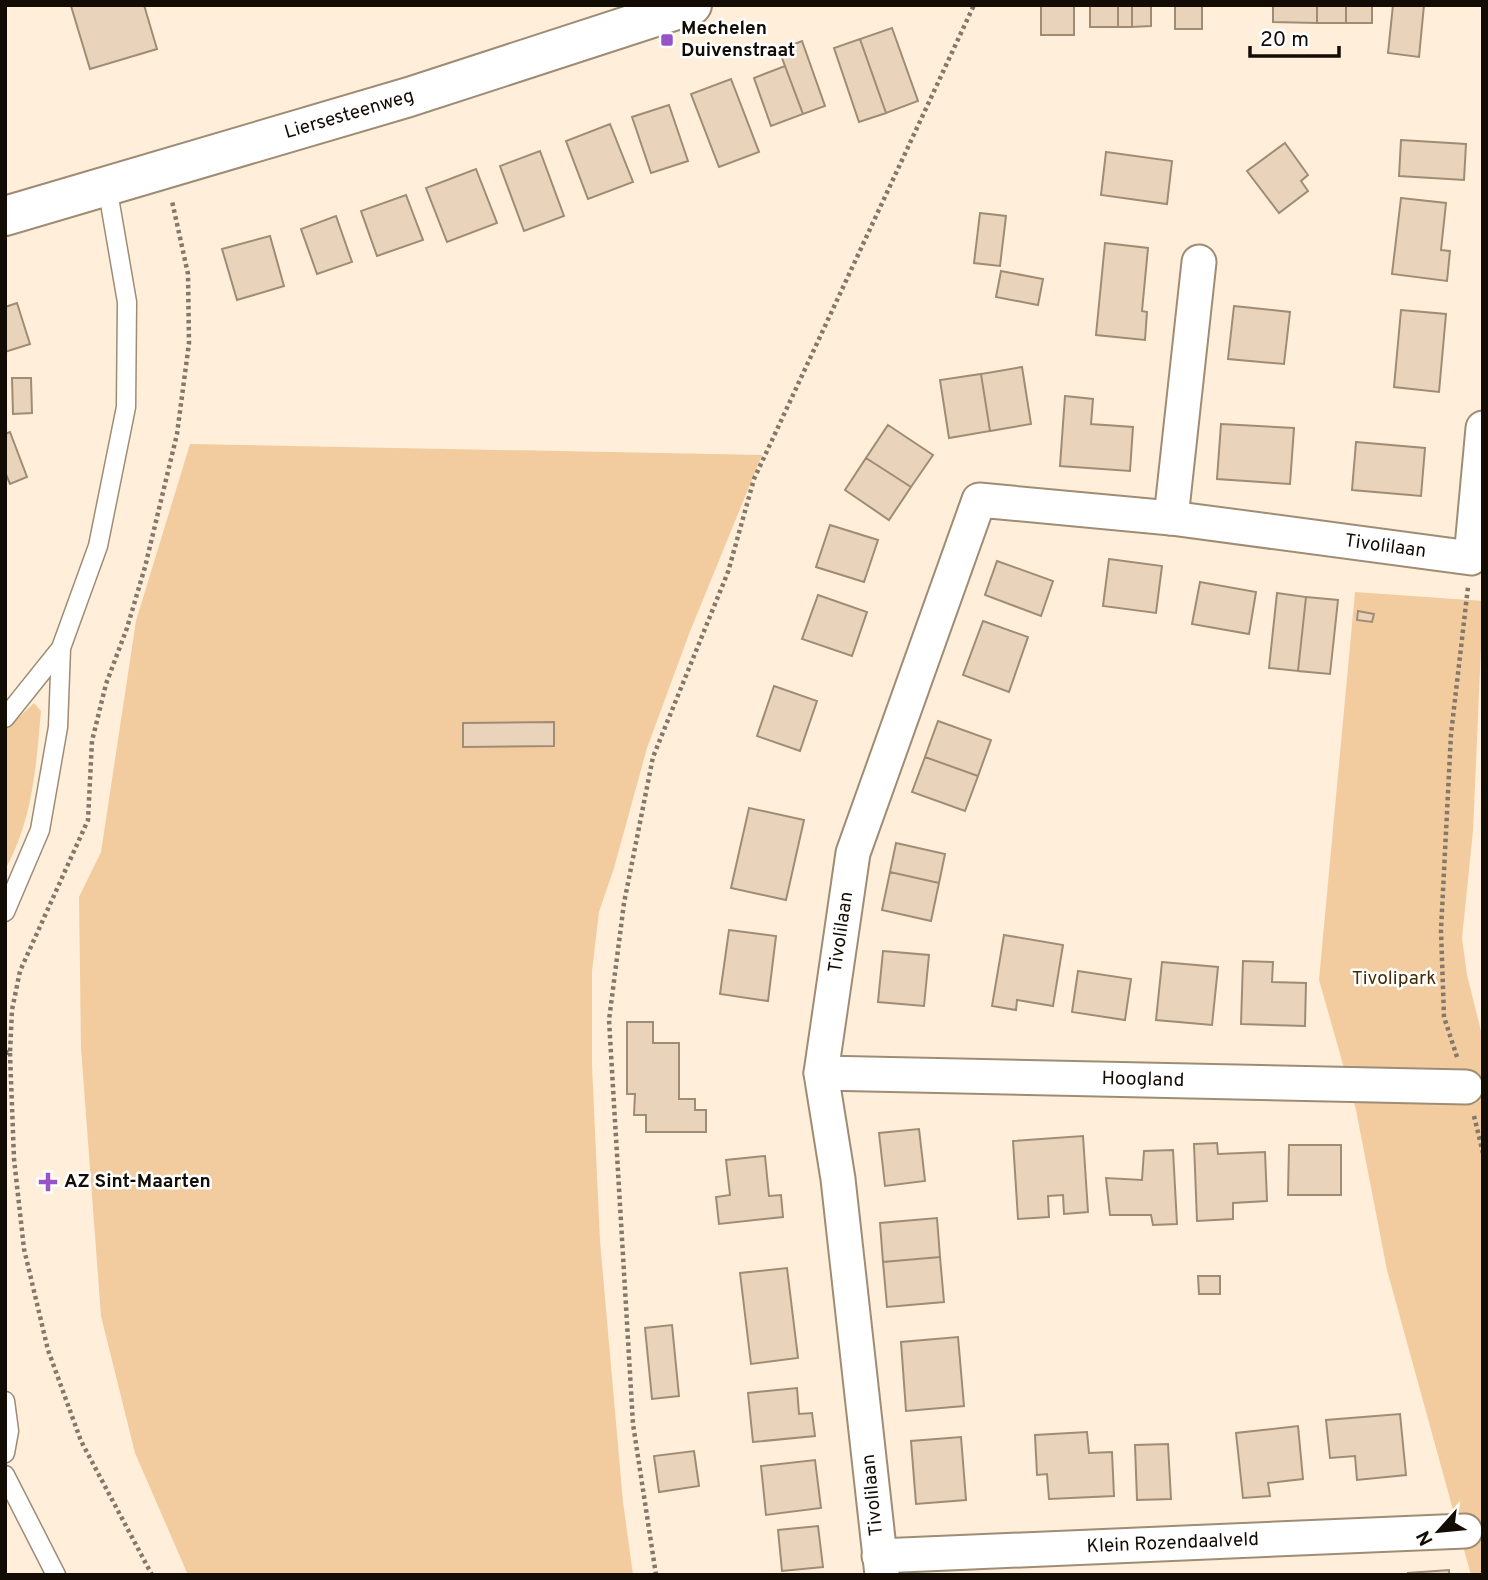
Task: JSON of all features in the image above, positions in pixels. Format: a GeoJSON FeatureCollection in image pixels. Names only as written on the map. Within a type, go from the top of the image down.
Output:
{"type":"FeatureCollection","features":[{"type":"Feature","properties":{"kind":"main road","name":"Liersesteenweg"},"geometry":{"type":"LineString","coordinates":[[5,216],[409,97],[692,5]]}},
{"type":"Feature","properties":{"kind":"street"},"geometry":{"type":"LineString","coordinates":[[1171,518],[1199,262]]}},
{"type":"Feature","properties":{"kind":"street"},"geometry":{"type":"LineString","coordinates":[[1471,558],[1483,428]]}},
{"type":"Feature","properties":{"kind":"street","name":"Tivolilaan"},"geometry":{"type":"LineString","coordinates":[[881,1565],[838,1179],[821,1073],[853,853],[979,500],[1171,518],[1471,558]]}},
{"type":"Feature","properties":{"kind":"street","name":"Hoogland"},"geometry":{"type":"LineString","coordinates":[[821,1073],[1466,1087]]}},
{"type":"Feature","properties":{"kind":"street","name":"Klein Rozendaalveld"},"geometry":{"type":"LineString","coordinates":[[881,1565],[1465,1531]]}},
{"type":"Feature","properties":{"kind":"lane"},"geometry":{"type":"LineString","coordinates":[[5,912],[40,830],[58,727],[61,648],[98,546],[126,407],[127,302],[107,186]]}},
{"type":"Feature","properties":{"kind":"lane"},"geometry":{"type":"LineString","coordinates":[[5,718],[61,648]]}},
{"type":"Feature","properties":{"kind":"lane"},"geometry":{"type":"LineString","coordinates":[[5,891],[20,874]]}},
{"type":"Feature","properties":{"kind":"lane"},"geometry":{"type":"LineString","coordinates":[[5,1401],[9,1431],[5,1453]]}},
{"type":"Feature","properties":{"kind":"lane"},"geometry":{"type":"LineString","coordinates":[[5,1475],[56,1575]]}},
{"type":"Feature","properties":{"kind":"path"},"geometry":{"type":"LineString","coordinates":[[656,1575],[633,1424],[609,1020],[624,903],[653,757],[728,572],[754,479],[974,5]]}},
{"type":"Feature","properties":{"kind":"path"},"geometry":{"type":"LineString","coordinates":[[152,1575],[81,1441],[48,1350],[24,1249],[14,1159],[8,1052],[12,1010],[20,971],[88,820],[95,730],[106,684],[127,628],[145,567],[177,434],[188,343],[188,274],[165,169]]}},
{"type":"Feature","properties":{"kind":"path"},"geometry":{"type":"LineString","coordinates":[[1466,1087],[1444,1017],[1441,930],[1451,734],[1471,558]]}},
{"type":"Feature","properties":{"kind":"green space"},"geometry":{"type":"Polygon","coordinates":[[[190,444],[762,455],[689,634],[647,748],[599,912],[592,971],[592,1065],[600,1241],[623,1502],[633,1575],[188,1575],[135,1453],[101,1316],[81,1048],[79,897],[101,852],[136,621],[190,444]]]}},
{"type":"Feature","properties":{"kind":"green space","name":"Tivolipark"},"geometry":{"type":"Polygon","coordinates":[[[1355,592],[1483,601],[1473,831],[1462,938],[1467,975],[1483,1039],[1483,1575],[1471,1575],[1387,1270],[1356,1110],[1319,980],[1355,592]]]}},
{"type":"Feature","properties":{"kind":"green space"},"geometry":{"type":"Polygon","coordinates":[[[34,703],[41,711],[32,792],[22,832],[5,870],[5,730],[34,703]]]}},
{"type":"Feature","properties":{"kind":"building"},"geometry":{"type":"Polygon","coordinates":[[[144,5],[157,49],[90,69],[71,6],[144,5]]]}},
{"type":"Feature","properties":{"kind":"building"},"geometry":{"type":"Polygon","coordinates":[[[1041,5],[1074,5],[1074,35],[1041,35],[1041,5]]]}},
{"type":"Feature","properties":{"kind":"building"},"geometry":{"type":"Polygon","coordinates":[[[1090,5],[1118,5],[1118,27],[1090,27],[1090,5]]]}},
{"type":"Feature","properties":{"kind":"building"},"geometry":{"type":"Polygon","coordinates":[[[1118,5],[1132,5],[1132,27],[1118,27],[1118,5]]]}},
{"type":"Feature","properties":{"kind":"building"},"geometry":{"type":"Polygon","coordinates":[[[1132,5],[1151,5],[1151,26],[1132,27],[1132,5]]]}},
{"type":"Feature","properties":{"kind":"building"},"geometry":{"type":"Polygon","coordinates":[[[1175,5],[1202,5],[1202,29],[1175,29],[1175,5]]]}},
{"type":"Feature","properties":{"kind":"building"},"geometry":{"type":"Polygon","coordinates":[[[1273,5],[1317,5],[1317,23],[1273,22],[1273,5]]]}},
{"type":"Feature","properties":{"kind":"building"},"geometry":{"type":"Polygon","coordinates":[[[1317,5],[1346,5],[1346,23],[1317,23],[1317,5]]]}},
{"type":"Feature","properties":{"kind":"building"},"geometry":{"type":"Polygon","coordinates":[[[1346,5],[1372,5],[1372,23],[1346,23],[1346,5]]]}},
{"type":"Feature","properties":{"kind":"building"},"geometry":{"type":"Polygon","coordinates":[[[1393,5],[1424,5],[1419,57],[1388,53],[1393,5]]]}},
{"type":"Feature","properties":{"kind":"building"},"geometry":{"type":"Polygon","coordinates":[[[892,28],[918,101],[886,113],[860,39],[892,28]]]}},
{"type":"Feature","properties":{"kind":"building"},"geometry":{"type":"Polygon","coordinates":[[[860,39],[886,113],[859,122],[834,48],[860,39]]]}},
{"type":"Feature","properties":{"kind":"building"},"geometry":{"type":"Polygon","coordinates":[[[802,41],[825,106],[803,114],[779,50],[802,41]]]}},
{"type":"Feature","properties":{"kind":"building"},"geometry":{"type":"Polygon","coordinates":[[[785,66],[803,114],[771,126],[754,78],[785,66]]]}},
{"type":"Feature","properties":{"kind":"building"},"geometry":{"type":"Polygon","coordinates":[[[731,79],[759,152],[719,167],[691,94],[731,79]]]}},
{"type":"Feature","properties":{"kind":"building"},"geometry":{"type":"Polygon","coordinates":[[[669,105],[688,161],[651,173],[632,117],[669,105]]]}},
{"type":"Feature","properties":{"kind":"building"},"geometry":{"type":"Polygon","coordinates":[[[610,124],[633,182],[588,199],[566,141],[610,124]]]}},
{"type":"Feature","properties":{"kind":"building"},"geometry":{"type":"Polygon","coordinates":[[[1401,140],[1466,144],[1464,180],[1399,176],[1401,140]]]}},
{"type":"Feature","properties":{"kind":"building"},"geometry":{"type":"Polygon","coordinates":[[[1285,143],[1308,175],[1301,181],[1308,191],[1279,213],[1247,171],[1285,143]]]}},
{"type":"Feature","properties":{"kind":"building"},"geometry":{"type":"Polygon","coordinates":[[[540,151],[564,216],[524,231],[500,166],[540,151]]]}},
{"type":"Feature","properties":{"kind":"building"},"geometry":{"type":"Polygon","coordinates":[[[1106,152],[1172,161],[1167,204],[1101,195],[1106,152]]]}},
{"type":"Feature","properties":{"kind":"building"},"geometry":{"type":"Polygon","coordinates":[[[476,169],[497,223],[447,242],[426,188],[476,169]]]}},
{"type":"Feature","properties":{"kind":"building"},"geometry":{"type":"Polygon","coordinates":[[[406,195],[423,240],[377,256],[361,211],[406,195]]]}},
{"type":"Feature","properties":{"kind":"building"},"geometry":{"type":"Polygon","coordinates":[[[1401,198],[1446,203],[1441,250],[1450,251],[1447,281],[1392,274],[1401,198]]]}},
{"type":"Feature","properties":{"kind":"building"},"geometry":{"type":"Polygon","coordinates":[[[980,213],[1006,216],[1000,266],[974,263],[980,213]]]}},
{"type":"Feature","properties":{"kind":"building"},"geometry":{"type":"Polygon","coordinates":[[[336,216],[352,262],[317,274],[301,229],[336,216]]]}},
{"type":"Feature","properties":{"kind":"building"},"geometry":{"type":"Polygon","coordinates":[[[270,236],[284,286],[237,300],[222,249],[270,236]]]}},
{"type":"Feature","properties":{"kind":"building"},"geometry":{"type":"Polygon","coordinates":[[[1105,243],[1148,248],[1142,311],[1147,312],[1145,340],[1096,335],[1105,243]]]}},
{"type":"Feature","properties":{"kind":"building"},"geometry":{"type":"Polygon","coordinates":[[[1001,271],[1043,279],[1038,305],[996,297],[1001,271]]]}},
{"type":"Feature","properties":{"kind":"building"},"geometry":{"type":"Polygon","coordinates":[[[17,303],[30,344],[5,352],[5,307],[17,303]]]}},
{"type":"Feature","properties":{"kind":"building"},"geometry":{"type":"Polygon","coordinates":[[[1234,306],[1290,312],[1284,364],[1228,359],[1234,306]]]}},
{"type":"Feature","properties":{"kind":"building"},"geometry":{"type":"Polygon","coordinates":[[[1401,310],[1446,314],[1439,392],[1394,387],[1401,310]]]}},
{"type":"Feature","properties":{"kind":"building"},"geometry":{"type":"Polygon","coordinates":[[[1022,367],[1031,424],[990,431],[981,374],[1022,367]]]}},
{"type":"Feature","properties":{"kind":"building"},"geometry":{"type":"Polygon","coordinates":[[[981,374],[990,431],[949,438],[940,380],[981,374]]]}},
{"type":"Feature","properties":{"kind":"building"},"geometry":{"type":"Polygon","coordinates":[[[12,378],[31,378],[32,413],[13,414],[12,378]]]}},
{"type":"Feature","properties":{"kind":"building"},"geometry":{"type":"Polygon","coordinates":[[[1065,396],[1093,399],[1091,424],[1133,427],[1130,471],[1060,466],[1065,396]]]}},
{"type":"Feature","properties":{"kind":"building"},"geometry":{"type":"Polygon","coordinates":[[[1221,424],[1294,428],[1290,484],[1217,479],[1221,424]]]}},
{"type":"Feature","properties":{"kind":"building"},"geometry":{"type":"Polygon","coordinates":[[[888,425],[933,455],[911,487],[866,458],[888,425]]]}},
{"type":"Feature","properties":{"kind":"building"},"geometry":{"type":"Polygon","coordinates":[[[10,432],[27,477],[10,484],[5,472],[5,434],[10,432]]]}},
{"type":"Feature","properties":{"kind":"building"},"geometry":{"type":"Polygon","coordinates":[[[1356,442],[1425,448],[1421,496],[1352,490],[1356,442]]]}},
{"type":"Feature","properties":{"kind":"building"},"geometry":{"type":"Polygon","coordinates":[[[866,458],[911,487],[889,520],[845,490],[866,458]]]}},
{"type":"Feature","properties":{"kind":"building"},"geometry":{"type":"Polygon","coordinates":[[[830,525],[878,540],[864,582],[816,567],[830,525]]]}},
{"type":"Feature","properties":{"kind":"building"},"geometry":{"type":"Polygon","coordinates":[[[1109,559],[1162,566],[1156,613],[1103,606],[1109,559]]]}},
{"type":"Feature","properties":{"kind":"building"},"geometry":{"type":"Polygon","coordinates":[[[997,561],[1053,581],[1041,616],[985,595],[997,561]]]}},
{"type":"Feature","properties":{"kind":"building"},"geometry":{"type":"Polygon","coordinates":[[[1200,582],[1256,592],[1249,634],[1192,624],[1200,582]]]}},
{"type":"Feature","properties":{"kind":"building"},"geometry":{"type":"Polygon","coordinates":[[[1277,593],[1306,597],[1298,671],[1269,668],[1277,593]]]}},
{"type":"Feature","properties":{"kind":"building"},"geometry":{"type":"Polygon","coordinates":[[[818,595],[867,612],[852,656],[802,639],[818,595]]]}},
{"type":"Feature","properties":{"kind":"building"},"geometry":{"type":"Polygon","coordinates":[[[1306,597],[1338,600],[1330,674],[1298,671],[1306,597]]]}},
{"type":"Feature","properties":{"kind":"building"},"geometry":{"type":"Polygon","coordinates":[[[1358,611],[1374,614],[1372,622],[1357,620],[1358,611]]]}},
{"type":"Feature","properties":{"kind":"building"},"geometry":{"type":"Polygon","coordinates":[[[983,621],[1028,637],[1009,692],[963,675],[983,621]]]}},
{"type":"Feature","properties":{"kind":"building"},"geometry":{"type":"Polygon","coordinates":[[[774,686],[817,701],[800,751],[757,736],[774,686]]]}},
{"type":"Feature","properties":{"kind":"building"},"geometry":{"type":"Polygon","coordinates":[[[938,721],[991,740],[978,776],[925,757],[938,721]]]}},
{"type":"Feature","properties":{"kind":"building"},"geometry":{"type":"Polygon","coordinates":[[[554,722],[554,746],[463,747],[463,723],[554,722]]]}},
{"type":"Feature","properties":{"kind":"building"},"geometry":{"type":"Polygon","coordinates":[[[925,757],[978,776],[965,811],[912,792],[925,757]]]}},
{"type":"Feature","properties":{"kind":"building"},"geometry":{"type":"Polygon","coordinates":[[[749,808],[804,820],[786,900],[731,888],[749,808]]]}},
{"type":"Feature","properties":{"kind":"building"},"geometry":{"type":"Polygon","coordinates":[[[896,843],[945,854],[939,883],[890,872],[896,843]]]}},
{"type":"Feature","properties":{"kind":"building"},"geometry":{"type":"Polygon","coordinates":[[[890,872],[939,883],[931,921],[882,910],[890,872]]]}},
{"type":"Feature","properties":{"kind":"building"},"geometry":{"type":"Polygon","coordinates":[[[729,930],[776,936],[768,1001],[720,994],[729,930]]]}},
{"type":"Feature","properties":{"kind":"building"},"geometry":{"type":"Polygon","coordinates":[[[1004,935],[1063,945],[1053,1006],[1017,1000],[1016,1010],[992,1006],[1004,935]]]}},
{"type":"Feature","properties":{"kind":"building"},"geometry":{"type":"Polygon","coordinates":[[[883,951],[929,955],[924,1006],[878,1002],[883,951]]]}},
{"type":"Feature","properties":{"kind":"building"},"geometry":{"type":"Polygon","coordinates":[[[1243,961],[1273,962],[1272,982],[1306,983],[1305,1026],[1241,1024],[1243,961]]]}},
{"type":"Feature","properties":{"kind":"building"},"geometry":{"type":"Polygon","coordinates":[[[1162,962],[1218,967],[1212,1025],[1156,1020],[1162,962]]]}},
{"type":"Feature","properties":{"kind":"building"},"geometry":{"type":"Polygon","coordinates":[[[1078,971],[1131,979],[1125,1020],[1072,1012],[1078,971]]]}},
{"type":"Feature","properties":{"kind":"building"},"geometry":{"type":"Polygon","coordinates":[[[627,1022],[653,1022],[653,1043],[679,1043],[679,1099],[695,1099],[695,1110],[706,1110],[706,1132],[646,1132],[646,1115],[634,1115],[635,1094],[627,1094],[627,1022]]]}},
{"type":"Feature","properties":{"kind":"building"},"geometry":{"type":"Polygon","coordinates":[[[919,1129],[925,1181],[885,1186],[879,1133],[919,1129]]]}},
{"type":"Feature","properties":{"kind":"building"},"geometry":{"type":"Polygon","coordinates":[[[1083,1136],[1088,1212],[1064,1214],[1063,1195],[1048,1196],[1049,1217],[1018,1219],[1013,1141],[1083,1136]]]}},
{"type":"Feature","properties":{"kind":"building"},"geometry":{"type":"Polygon","coordinates":[[[1217,1143],[1218,1154],[1265,1152],[1267,1201],[1233,1203],[1233,1219],[1197,1221],[1194,1144],[1217,1143]]]}},
{"type":"Feature","properties":{"kind":"building"},"geometry":{"type":"Polygon","coordinates":[[[1289,1145],[1341,1145],[1341,1195],[1288,1195],[1289,1145]]]}},
{"type":"Feature","properties":{"kind":"building"},"geometry":{"type":"Polygon","coordinates":[[[1173,1150],[1177,1224],[1153,1225],[1151,1215],[1110,1215],[1106,1178],[1142,1180],[1144,1151],[1173,1150]]]}},
{"type":"Feature","properties":{"kind":"building"},"geometry":{"type":"Polygon","coordinates":[[[765,1156],[769,1196],[781,1195],[783,1217],[719,1224],[716,1197],[730,1195],[726,1160],[765,1156]]]}},
{"type":"Feature","properties":{"kind":"building"},"geometry":{"type":"Polygon","coordinates":[[[937,1218],[940,1257],[883,1262],[880,1223],[937,1218]]]}},
{"type":"Feature","properties":{"kind":"building"},"geometry":{"type":"Polygon","coordinates":[[[940,1257],[944,1302],[887,1307],[883,1262],[940,1257]]]}},
{"type":"Feature","properties":{"kind":"building"},"geometry":{"type":"Polygon","coordinates":[[[787,1268],[798,1358],[751,1364],[740,1273],[787,1268]]]}},
{"type":"Feature","properties":{"kind":"building"},"geometry":{"type":"Polygon","coordinates":[[[1198,1276],[1220,1276],[1220,1294],[1199,1294],[1198,1276]]]}},
{"type":"Feature","properties":{"kind":"building"},"geometry":{"type":"Polygon","coordinates":[[[672,1325],[679,1396],[652,1399],[645,1328],[672,1325]]]}},
{"type":"Feature","properties":{"kind":"building"},"geometry":{"type":"Polygon","coordinates":[[[958,1337],[964,1406],[906,1411],[901,1342],[958,1337]]]}},
{"type":"Feature","properties":{"kind":"building"},"geometry":{"type":"Polygon","coordinates":[[[797,1388],[799,1414],[812,1413],[815,1436],[753,1442],[748,1393],[797,1388]]]}},
{"type":"Feature","properties":{"kind":"building"},"geometry":{"type":"Polygon","coordinates":[[[1400,1414],[1406,1475],[1357,1480],[1355,1456],[1330,1458],[1326,1420],[1400,1414]]]}},
{"type":"Feature","properties":{"kind":"building"},"geometry":{"type":"Polygon","coordinates":[[[1298,1426],[1303,1479],[1268,1483],[1270,1496],[1243,1498],[1236,1433],[1298,1426]]]}},
{"type":"Feature","properties":{"kind":"building"},"geometry":{"type":"Polygon","coordinates":[[[1087,1432],[1089,1453],[1112,1452],[1114,1496],[1049,1499],[1047,1474],[1037,1475],[1035,1435],[1087,1432]]]}},
{"type":"Feature","properties":{"kind":"building"},"geometry":{"type":"Polygon","coordinates":[[[961,1437],[966,1500],[916,1504],[911,1441],[961,1437]]]}},
{"type":"Feature","properties":{"kind":"building"},"geometry":{"type":"Polygon","coordinates":[[[1168,1444],[1171,1499],[1137,1500],[1135,1445],[1168,1444]]]}},
{"type":"Feature","properties":{"kind":"building"},"geometry":{"type":"Polygon","coordinates":[[[694,1451],[699,1486],[659,1492],[654,1456],[694,1451]]]}},
{"type":"Feature","properties":{"kind":"building"},"geometry":{"type":"Polygon","coordinates":[[[815,1460],[821,1508],[766,1515],[761,1466],[815,1460]]]}},
{"type":"Feature","properties":{"kind":"building"},"geometry":{"type":"Polygon","coordinates":[[[818,1526],[823,1567],[782,1571],[778,1530],[818,1526]]]}},
{"type":"Feature","properties":{"kind":"building"},"geometry":{"type":"Polygon","coordinates":[[[1449,1570],[1449,1575],[1408,1575],[1408,1573],[1449,1570]]]}},
{"type":"Feature","properties":{"kind":"place","name":"Mechelen Duivenstraat"},"geometry":{"type":"Point","coordinates":[667,40]}},
{"type":"Feature","properties":{"kind":"place","name":"AZ Sint-Maarten"},"geometry":{"type":"Point","coordinates":[48,1182]}}]}
